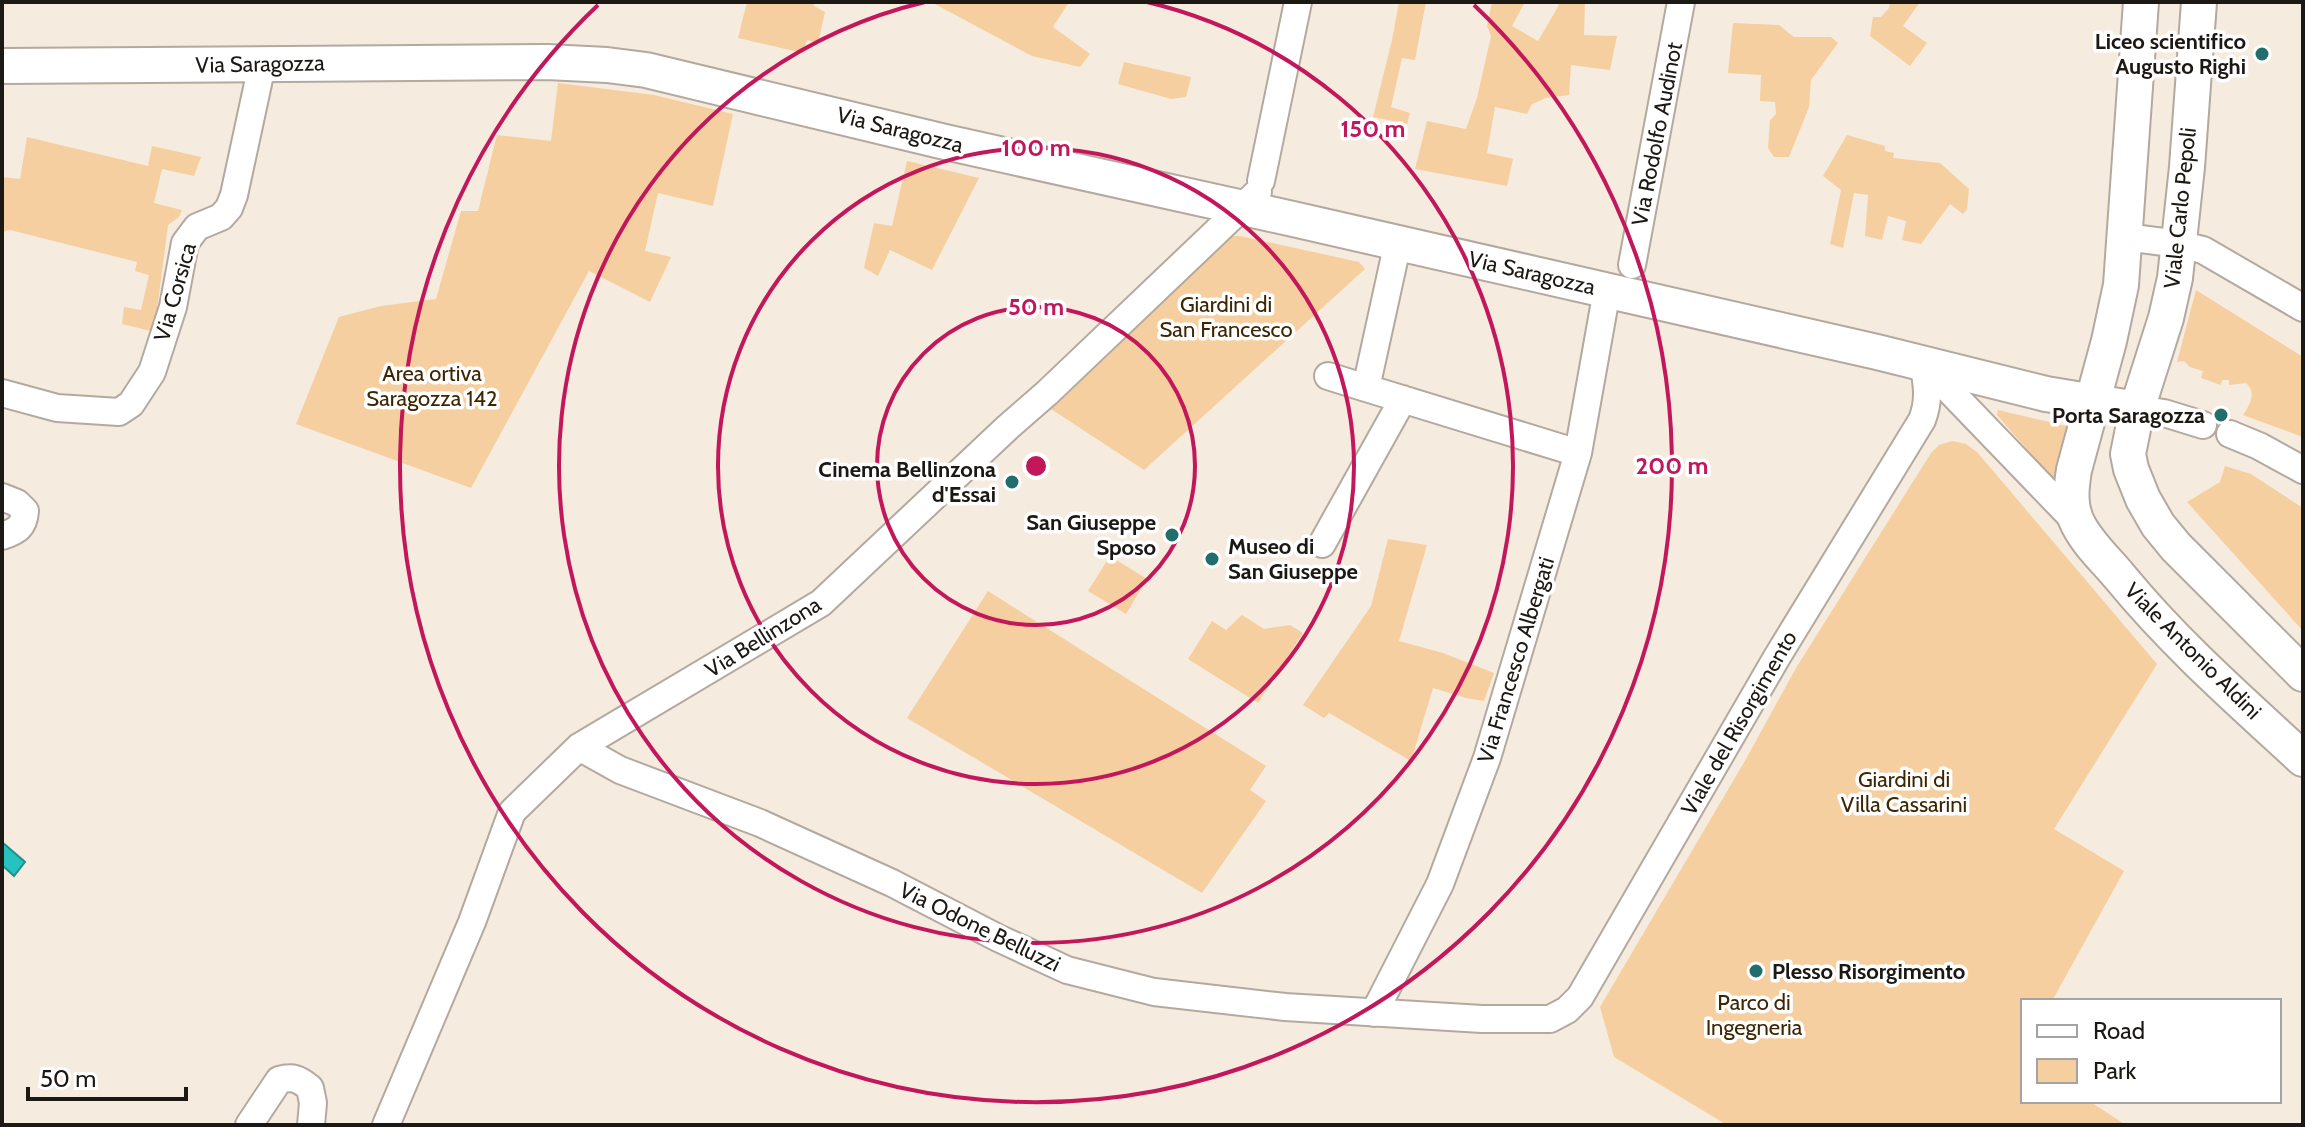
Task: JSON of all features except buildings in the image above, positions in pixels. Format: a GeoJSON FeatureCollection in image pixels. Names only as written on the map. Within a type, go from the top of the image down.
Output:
{"type":"FeatureCollection","features":[{"type":"Feature","properties":{"kind":"main road"},"geometry":{"type":"LineString","coordinates":[[2092,401],[2117,305],[2125,237],[2141,2]]}},
{"type":"Feature","properties":{"kind":"main road","name":"Viale Carlo Pepoli"},"geometry":{"type":"LineString","coordinates":[[2137,409],[2166,318],[2175,278],[2199,2]]}},
{"type":"Feature","properties":{"kind":"main road","name":"Via Saragozza"},"geometry":{"type":"LineString","coordinates":[[2,66],[420,61],[592,63],[646,70],[945,142],[1254,194],[1398,242],[1624,282],[1889,355],[2046,394],[2137,409]]}},
{"type":"Feature","properties":{"kind":"main road","name":"Viale Antonio Aldini"},"geometry":{"type":"LineString","coordinates":[[2092,401],[2071,489],[2071,504],[2078,524],[2094,548],[2156,620],[2303,759]]}},
{"type":"Feature","properties":{"kind":"main road"},"geometry":{"type":"LineString","coordinates":[[2137,409],[2128,454],[2143,499],[2158,525],[2303,674]]}},
{"type":"Feature","properties":{"kind":"street"},"geometry":{"type":"LineString","coordinates":[[1254,194],[1298,2]]}},
{"type":"Feature","properties":{"kind":"street","name":"Via Rodolfo Audinot"},"geometry":{"type":"LineString","coordinates":[[1624,282],[1681,2]]}},
{"type":"Feature","properties":{"kind":"street","name":"Via Corsica"},"geometry":{"type":"LineString","coordinates":[[2,393],[57,408],[119,412],[131,404],[152,372],[173,307],[185,243],[197,227],[221,217],[229,208],[262,65]]}},
{"type":"Feature","properties":{"kind":"street","name":"Via Bellinzona"},"geometry":{"type":"LineString","coordinates":[[386,1125],[472,922],[512,812],[579,747],[821,603],[1254,194]]}},
{"type":"Feature","properties":{"kind":"street"},"geometry":{"type":"LineString","coordinates":[[2125,237],[2203,250],[2303,308]]}},
{"type":"Feature","properties":{"kind":"street"},"geometry":{"type":"LineString","coordinates":[[1366,388],[1398,242]]}},
{"type":"Feature","properties":{"kind":"street","name":"Via Francesco Albergati"},"geometry":{"type":"LineString","coordinates":[[1374,1013],[1440,884],[1487,758],[1578,453],[1624,282]]}},
{"type":"Feature","properties":{"kind":"street"},"geometry":{"type":"LineString","coordinates":[[1923,363],[2078,524]]}},
{"type":"Feature","properties":{"kind":"street","name":"Viale del Risorgimento"},"geometry":{"type":"LineString","coordinates":[[1550,1019],[1567,1010],[1580,997],[1777,657],[1922,420],[1928,400],[1923,363]]}},
{"type":"Feature","properties":{"kind":"street"},"geometry":{"type":"LineString","coordinates":[[1328,376],[1578,453]]}},
{"type":"Feature","properties":{"kind":"street"},"geometry":{"type":"LineString","coordinates":[[1322,544],[1403,399]]}},
{"type":"Feature","properties":{"kind":"street","name":"Via Saragozza"},"geometry":{"type":"LineString","coordinates":[[2137,409],[2164,413],[2203,425]]}},
{"type":"Feature","properties":{"kind":"street"},"geometry":{"type":"LineString","coordinates":[[1922,420],[1944,413],[1977,419]]}},
{"type":"Feature","properties":{"kind":"street"},"geometry":{"type":"LineString","coordinates":[[2230,434],[2303,470]]}},
{"type":"Feature","properties":{"kind":"street"},"geometry":{"type":"LineString","coordinates":[[2,497],[17,503],[25,511],[24,521],[18,530],[2,536]]}},
{"type":"Feature","properties":{"kind":"street","name":"Via Odone Belluzzi"},"geometry":{"type":"LineString","coordinates":[[579,747],[620,770],[760,823],[892,883],[1067,970],[1154,992],[1285,1007],[1482,1019],[1550,1019]]}},
{"type":"Feature","properties":{"kind":"street"},"geometry":{"type":"LineString","coordinates":[[249,1125],[279,1080],[289,1077],[298,1079],[310,1088],[313,1103],[311,1125]]}},
{"type":"Feature","properties":{"kind":"green space"},"geometry":{"type":"Polygon","coordinates":[[[747,2],[813,2],[814,6],[825,12],[818,43],[807,40],[803,53],[738,38],[747,2]]]}},
{"type":"Feature","properties":{"kind":"green space"},"geometry":{"type":"Polygon","coordinates":[[[931,2],[1069,2],[1053,27],[1090,54],[1080,67],[1032,56],[931,2]]]}},
{"type":"Feature","properties":{"kind":"green space"},"geometry":{"type":"Polygon","coordinates":[[[1399,2],[1426,2],[1415,60],[1402,58],[1391,107],[1410,113],[1407,124],[1373,117],[1399,2]]]}},
{"type":"Feature","properties":{"kind":"green space"},"geometry":{"type":"Polygon","coordinates":[[[1492,2],[1525,2],[1512,26],[1538,41],[1559,5],[1555,2],[1585,2],[1584,35],[1617,36],[1610,70],[1571,65],[1569,95],[1546,98],[1532,104],[1527,114],[1495,107],[1487,153],[1513,159],[1507,186],[1415,169],[1427,121],[1466,129],[1477,98],[1491,36],[1487,26],[1492,2]]]}},
{"type":"Feature","properties":{"kind":"green space"},"geometry":{"type":"Polygon","coordinates":[[[1890,2],[1920,2],[1903,26],[1927,43],[1910,66],[1870,36],[1873,17],[1881,17],[1890,2]]]}},
{"type":"Feature","properties":{"kind":"green space"},"geometry":{"type":"Polygon","coordinates":[[[1733,23],[1779,25],[1794,37],[1831,37],[1838,43],[1811,80],[1809,107],[1789,157],[1774,157],[1768,148],[1770,120],[1776,114],[1775,102],[1760,101],[1761,75],[1728,73],[1733,23]]]}},
{"type":"Feature","properties":{"kind":"green space"},"geometry":{"type":"Polygon","coordinates":[[[1124,62],[1191,77],[1186,97],[1171,99],[1118,84],[1124,62]]]}},
{"type":"Feature","properties":{"kind":"green space","name":"Area ortiva Saragozza 142"},"geometry":{"type":"Polygon","coordinates":[[[558,83],[654,95],[733,114],[713,206],[658,193],[645,251],[671,257],[650,302],[589,271],[471,488],[296,424],[339,317],[381,306],[436,299],[461,211],[478,211],[497,135],[551,141],[558,83]]]}},
{"type":"Feature","properties":{"kind":"green space"},"geometry":{"type":"Polygon","coordinates":[[[1847,135],[1885,146],[1885,151],[1894,153],[1893,158],[1940,163],[1969,189],[1967,209],[1963,214],[1950,204],[1921,244],[1902,240],[1906,221],[1888,216],[1882,240],[1865,236],[1868,195],[1854,193],[1843,248],[1830,244],[1841,190],[1823,176],[1847,135]]]}},
{"type":"Feature","properties":{"kind":"green space"},"geometry":{"type":"Polygon","coordinates":[[[27,137],[148,166],[152,146],[201,157],[194,176],[162,169],[154,203],[182,210],[179,217],[168,225],[157,310],[151,331],[122,324],[124,307],[141,310],[149,275],[135,271],[137,262],[10,230],[2,232],[2,177],[20,179],[27,137]]]}},
{"type":"Feature","properties":{"kind":"green space"},"geometry":{"type":"Polygon","coordinates":[[[907,161],[979,178],[932,270],[890,250],[878,276],[864,268],[874,223],[892,226],[907,161]]]}},
{"type":"Feature","properties":{"kind":"green space","name":"Giardini di San Francesco"},"geometry":{"type":"Polygon","coordinates":[[[1230,236],[1359,262],[1365,269],[1144,470],[1045,405],[1230,236]]]}},
{"type":"Feature","properties":{"kind":"green space"},"geometry":{"type":"Polygon","coordinates":[[[2196,290],[2303,357],[2303,437],[2243,415],[2252,394],[2246,383],[2229,385],[2229,380],[2222,380],[2221,385],[2201,378],[2203,371],[2190,367],[2184,361],[2177,362],[2196,290]]]}},
{"type":"Feature","properties":{"kind":"green space"},"geometry":{"type":"Polygon","coordinates":[[[1998,410],[2071,427],[2057,484],[1997,415],[1998,410]]]}},
{"type":"Feature","properties":{"kind":"green space","name":"Giardini di Villa Cassarini"},"geometry":{"type":"Polygon","coordinates":[[[1952,441],[1966,444],[1977,452],[2157,664],[2054,829],[2124,871],[2053,999],[2021,999],[2021,1103],[2092,1103],[2126,1125],[1727,1125],[1614,1057],[1600,1007],[1796,668],[1931,453],[1939,445],[1952,441]]]}},
{"type":"Feature","properties":{"kind":"green space"},"geometry":{"type":"Polygon","coordinates":[[[2225,466],[2251,474],[2303,508],[2303,631],[2187,502],[2220,482],[2225,466]]]}},
{"type":"Feature","properties":{"kind":"green space"},"geometry":{"type":"Polygon","coordinates":[[[1388,539],[1427,545],[1399,641],[1443,653],[1494,673],[1484,701],[1433,688],[1411,761],[1329,713],[1324,718],[1303,705],[1371,606],[1388,539]]]}},
{"type":"Feature","properties":{"kind":"green space"},"geometry":{"type":"Polygon","coordinates":[[[1110,556],[1147,579],[1126,614],[1088,591],[1110,556]]]}},
{"type":"Feature","properties":{"kind":"green space"},"geometry":{"type":"Polygon","coordinates":[[[988,591],[1266,766],[1250,790],[1266,801],[1202,893],[907,718],[988,591]]]}},
{"type":"Feature","properties":{"kind":"green space"},"geometry":{"type":"Polygon","coordinates":[[[1242,615],[1264,629],[1290,625],[1303,633],[1258,703],[1188,659],[1212,621],[1226,630],[1242,615]]]}},
{"type":"Feature","properties":{"kind":"water"},"geometry":{"type":"Polygon","coordinates":[[[2,842],[25,862],[14,876],[2,865],[2,842]]]}},
{"type":"Feature","properties":{"kind":"place","name":"Liceo scientifico Augusto Righi"},"geometry":{"type":"Point","coordinates":[2262,54]}},
{"type":"Feature","properties":{"kind":"place","name":"Porta Saragozza"},"geometry":{"type":"Point","coordinates":[2221,415]}},
{"type":"Feature","properties":{"kind":"place","name":"Cinema Bellinzona d'Essai"},"geometry":{"type":"Point","coordinates":[1012,482]}},
{"type":"Feature","properties":{"kind":"place","name":"San Giuseppe Sposo"},"geometry":{"type":"Point","coordinates":[1172,535]}},
{"type":"Feature","properties":{"kind":"place","name":"Museo di San Giuseppe"},"geometry":{"type":"Point","coordinates":[1212,559]}},
{"type":"Feature","properties":{"kind":"place","name":"Plesso Risorgimento"},"geometry":{"type":"Point","coordinates":[1756,971]}},
{"type":"Feature","properties":{"kind":"park label","name":"Parco di Ingegneria"},"geometry":{"type":"Point","coordinates":[1754,1014]}}]}
